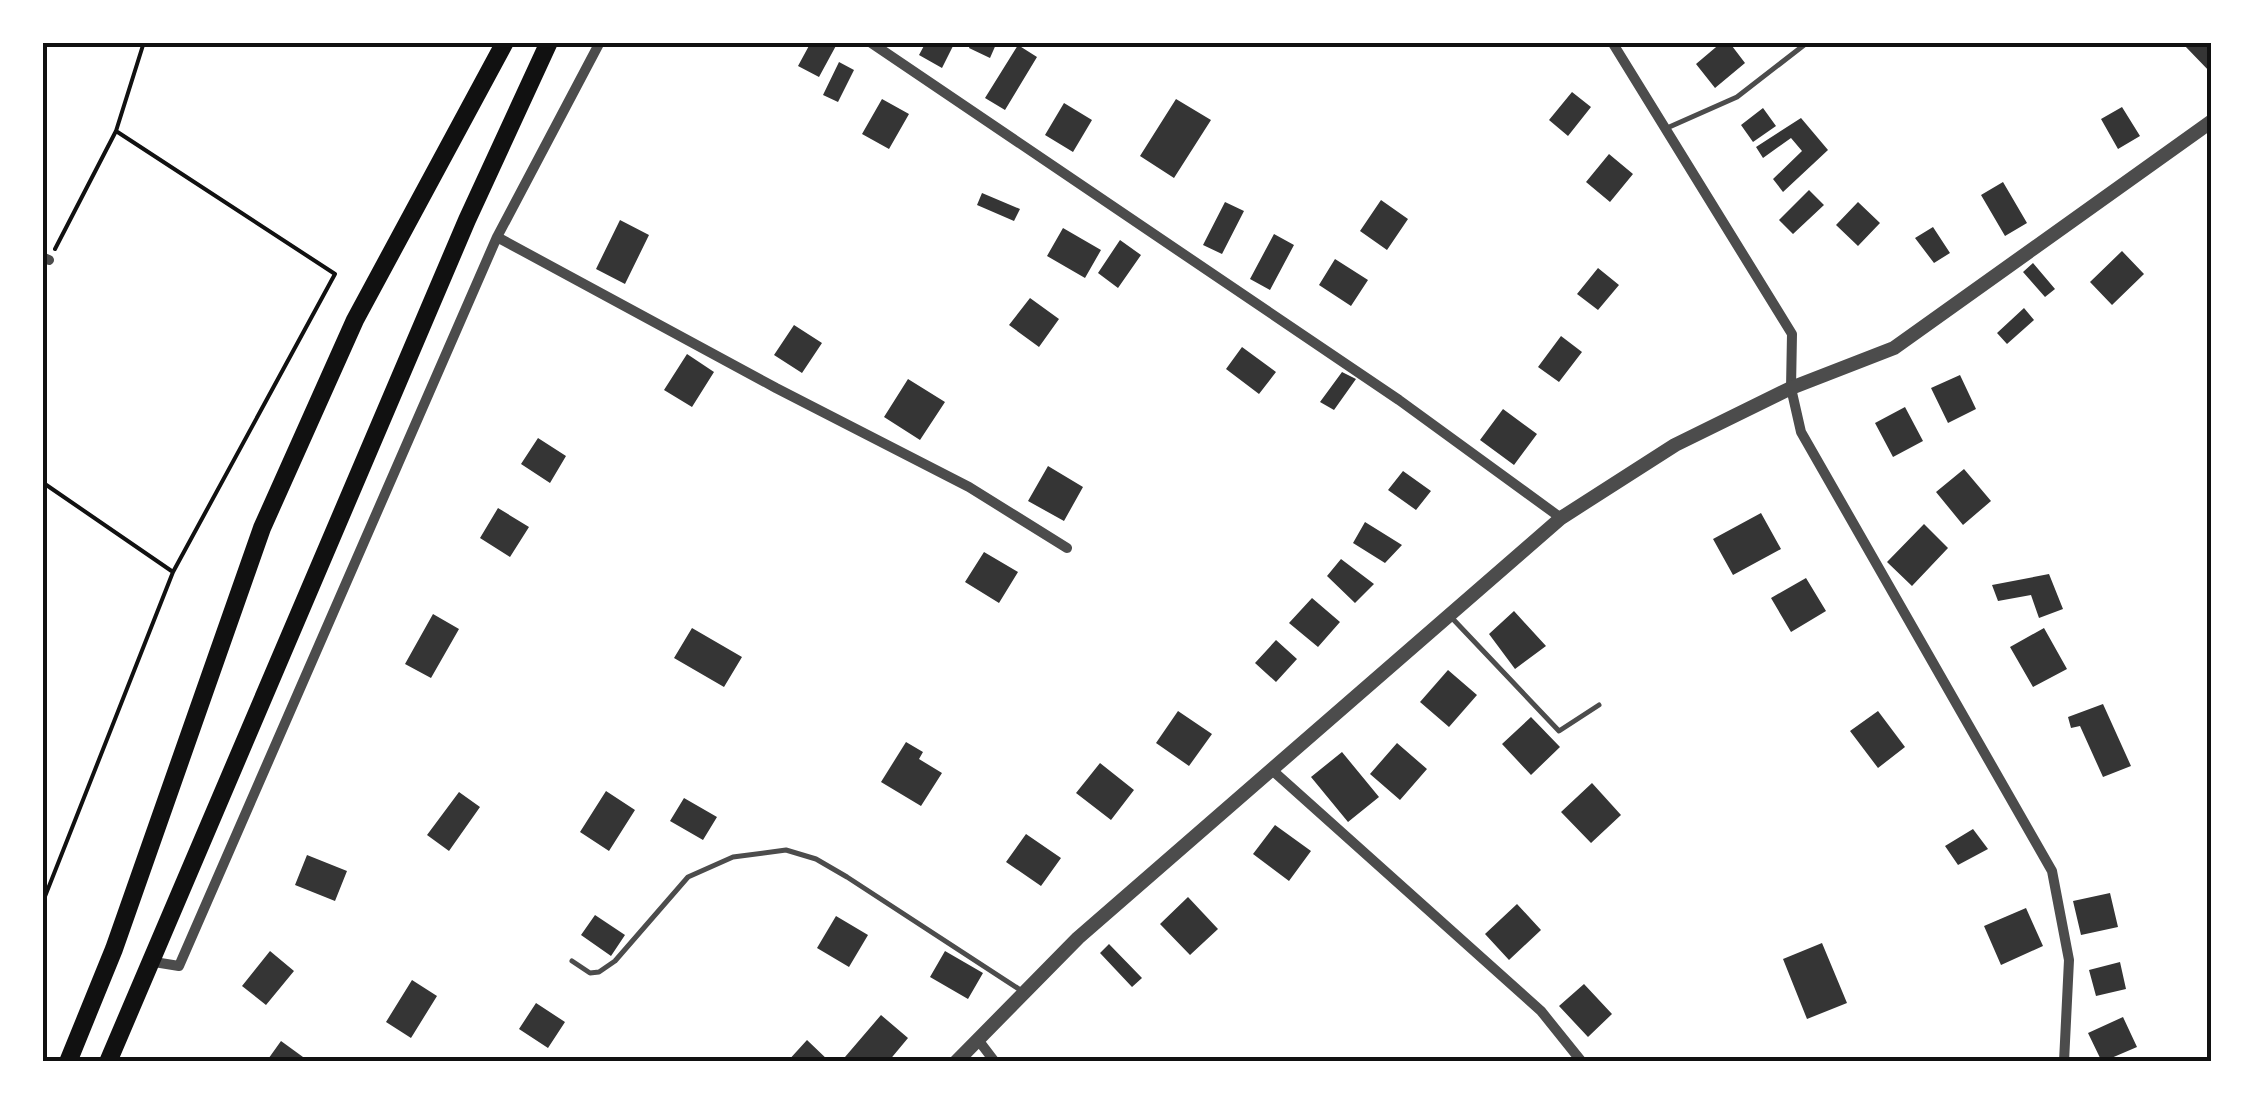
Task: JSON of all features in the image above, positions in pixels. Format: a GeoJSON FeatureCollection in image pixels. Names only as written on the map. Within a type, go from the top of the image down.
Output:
{"type":"FeatureCollection","features":[{"type":"Feature","properties":{"kind":"highway"},"geometry":{"type":"LineString","coordinates":[[68,1062],[114,949],[262,528],[355,320],[505,42]]}},
{"type":"Feature","properties":{"kind":"highway"},"geometry":{"type":"LineString","coordinates":[[108,1062],[451,256],[549,42]]}},
{"type":"Feature","properties":{"kind":"street"},"geometry":{"type":"LineString","coordinates":[[148,962],[179,966],[497,237],[600,42]]}},
{"type":"Feature","properties":{"kind":"street"},"geometry":{"type":"LineString","coordinates":[[870,42],[1399,400],[1561,518]]}},
{"type":"Feature","properties":{"kind":"street"},"geometry":{"type":"LineString","coordinates":[[1612,42],[1792,334],[1791,388],[1800,432],[2052,871],[2069,960],[2064,1062]]}},
{"type":"Feature","properties":{"kind":"street"},"geometry":{"type":"LineString","coordinates":[[956,1062],[1078,938],[1561,518],[1675,445],[1791,388],[1894,348],[2212,120]]}},
{"type":"Feature","properties":{"kind":"street"},"geometry":{"type":"LineString","coordinates":[[497,237],[969,487],[1067,548]]}},
{"type":"Feature","properties":{"kind":"street"},"geometry":{"type":"LineString","coordinates":[[1272,770],[1541,1011],[1582,1062]]}},
{"type":"Feature","properties":{"kind":"street"},"geometry":{"type":"LineString","coordinates":[[978,1042],[995,1062]]}},
{"type":"Feature","properties":{"kind":"lane"},"geometry":{"type":"LineString","coordinates":[[1667,128],[1737,97],[1808,42]]}},
{"type":"Feature","properties":{"kind":"lane"},"geometry":{"type":"LineString","coordinates":[[1451,616],[1559,731],[1599,705]]}},
{"type":"Feature","properties":{"kind":"lane"},"geometry":{"type":"LineString","coordinates":[[572,961],[590,973],[600,972],[615,961],[688,877],[732,857],[786,850],[816,859],[847,877],[1025,993]]}},
{"type":"Feature","properties":{"kind":"path"},"geometry":{"type":"LineString","coordinates":[[46,259],[116,131],[144,42]]}},
{"type":"Feature","properties":{"kind":"path"},"geometry":{"type":"LineString","coordinates":[[42,904],[172,572],[336,274],[116,131]]}},
{"type":"Feature","properties":{"kind":"path"},"geometry":{"type":"LineString","coordinates":[[42,482],[172,572]]}},
{"type":"Feature","properties":{"kind":"building"},"geometry":{"type":"Polygon","coordinates":[[[811,42],[838,42],[819,77],[798,66],[811,42]]]}},
{"type":"Feature","properties":{"kind":"building"},"geometry":{"type":"Polygon","coordinates":[[[926,42],[955,42],[942,68],[919,55],[926,42]]]}},
{"type":"Feature","properties":{"kind":"building"},"geometry":{"type":"Polygon","coordinates":[[[971,42],[997,42],[990,58],[969,48],[971,42]]]}},
{"type":"Feature","properties":{"kind":"building"},"geometry":{"type":"Polygon","coordinates":[[[1722,42],[1729,42],[1745,63],[1715,88],[1696,64],[1722,42]]]}},
{"type":"Feature","properties":{"kind":"building"},"geometry":{"type":"Polygon","coordinates":[[[2212,42],[2212,74],[2184,45],[2212,42]]]}},
{"type":"Feature","properties":{"kind":"building"},"geometry":{"type":"Polygon","coordinates":[[[1018,45],[1037,57],[1005,110],[985,98],[1018,45]]]}},
{"type":"Feature","properties":{"kind":"building"},"geometry":{"type":"Polygon","coordinates":[[[839,62],[854,70],[838,102],[823,95],[839,62]]]}},
{"type":"Feature","properties":{"kind":"building"},"geometry":{"type":"Polygon","coordinates":[[[1572,92],[1591,107],[1568,136],[1549,120],[1572,92]]]}},
{"type":"Feature","properties":{"kind":"building"},"geometry":{"type":"Polygon","coordinates":[[[882,99],[909,114],[889,149],[862,134],[882,99]]]}},
{"type":"Feature","properties":{"kind":"building"},"geometry":{"type":"Polygon","coordinates":[[[1176,99],[1211,120],[1174,178],[1140,156],[1176,99]]]}},
{"type":"Feature","properties":{"kind":"building"},"geometry":{"type":"Polygon","coordinates":[[[1064,103],[1092,120],[1073,152],[1045,135],[1064,103]]]}},
{"type":"Feature","properties":{"kind":"building"},"geometry":{"type":"Polygon","coordinates":[[[2122,107],[2140,136],[2118,149],[2101,119],[2122,107]]]}},
{"type":"Feature","properties":{"kind":"building"},"geometry":{"type":"Polygon","coordinates":[[[1763,108],[1776,126],[1753,142],[1741,125],[1763,108]]]}},
{"type":"Feature","properties":{"kind":"building"},"geometry":{"type":"Polygon","coordinates":[[[1801,118],[1828,150],[1783,192],[1773,179],[1802,151],[1791,138],[1763,158],[1756,147],[1801,118]]]}},
{"type":"Feature","properties":{"kind":"building"},"geometry":{"type":"Polygon","coordinates":[[[1609,154],[1633,174],[1610,202],[1586,182],[1609,154]]]}},
{"type":"Feature","properties":{"kind":"building"},"geometry":{"type":"Polygon","coordinates":[[[2003,182],[2027,223],[2005,236],[1981,195],[2003,182]]]}},
{"type":"Feature","properties":{"kind":"building"},"geometry":{"type":"Polygon","coordinates":[[[1809,190],[1824,205],[1793,234],[1779,220],[1809,190]]]}},
{"type":"Feature","properties":{"kind":"building"},"geometry":{"type":"Polygon","coordinates":[[[982,193],[1020,209],[1014,221],[977,205],[982,193]]]}},
{"type":"Feature","properties":{"kind":"building"},"geometry":{"type":"Polygon","coordinates":[[[1381,200],[1408,219],[1387,250],[1360,231],[1381,200]]]}},
{"type":"Feature","properties":{"kind":"building"},"geometry":{"type":"Polygon","coordinates":[[[1225,202],[1244,211],[1222,254],[1203,245],[1225,202]]]}},
{"type":"Feature","properties":{"kind":"building"},"geometry":{"type":"Polygon","coordinates":[[[1858,202],[1880,223],[1858,246],[1836,225],[1858,202]]]}},
{"type":"Feature","properties":{"kind":"building"},"geometry":{"type":"Polygon","coordinates":[[[620,220],[649,235],[625,284],[596,269],[620,220]]]}},
{"type":"Feature","properties":{"kind":"building"},"geometry":{"type":"Polygon","coordinates":[[[1933,227],[1950,253],[1934,263],[1915,238],[1933,227]]]}},
{"type":"Feature","properties":{"kind":"building"},"geometry":{"type":"Polygon","coordinates":[[[1063,228],[1101,250],[1085,278],[1047,256],[1063,228]]]}},
{"type":"Feature","properties":{"kind":"building"},"geometry":{"type":"Polygon","coordinates":[[[1274,234],[1294,245],[1270,290],[1250,279],[1274,234]]]}},
{"type":"Feature","properties":{"kind":"building"},"geometry":{"type":"Polygon","coordinates":[[[1120,240],[1141,255],[1118,288],[1098,273],[1120,240]]]}},
{"type":"Feature","properties":{"kind":"building"},"geometry":{"type":"Polygon","coordinates":[[[2122,251],[2144,274],[2112,305],[2090,282],[2122,251]]]}},
{"type":"Feature","properties":{"kind":"building"},"geometry":{"type":"Polygon","coordinates":[[[1335,259],[1368,280],[1351,306],[1319,285],[1335,259]]]}},
{"type":"Feature","properties":{"kind":"building"},"geometry":{"type":"Polygon","coordinates":[[[2033,263],[2055,289],[2045,297],[2023,272],[2033,263]]]}},
{"type":"Feature","properties":{"kind":"building"},"geometry":{"type":"Polygon","coordinates":[[[1598,268],[1619,285],[1598,310],[1577,294],[1598,268]]]}},
{"type":"Feature","properties":{"kind":"building"},"geometry":{"type":"Polygon","coordinates":[[[1030,298],[1059,319],[1039,347],[1009,325],[1030,298]]]}},
{"type":"Feature","properties":{"kind":"building"},"geometry":{"type":"Polygon","coordinates":[[[2024,308],[2034,320],[2007,344],[1997,333],[2024,308]]]}},
{"type":"Feature","properties":{"kind":"building"},"geometry":{"type":"Polygon","coordinates":[[[794,325],[822,343],[802,373],[774,355],[794,325]]]}},
{"type":"Feature","properties":{"kind":"building"},"geometry":{"type":"Polygon","coordinates":[[[1561,336],[1582,352],[1559,382],[1538,367],[1561,336]]]}},
{"type":"Feature","properties":{"kind":"building"},"geometry":{"type":"Polygon","coordinates":[[[1242,347],[1276,372],[1259,394],[1226,369],[1242,347]]]}},
{"type":"Feature","properties":{"kind":"building"},"geometry":{"type":"Polygon","coordinates":[[[687,354],[714,372],[692,407],[664,390],[687,354]]]}},
{"type":"Feature","properties":{"kind":"building"},"geometry":{"type":"Polygon","coordinates":[[[1342,372],[1356,379],[1334,410],[1320,402],[1342,372]]]}},
{"type":"Feature","properties":{"kind":"building"},"geometry":{"type":"Polygon","coordinates":[[[1960,375],[1976,409],[1948,423],[1931,388],[1960,375]]]}},
{"type":"Feature","properties":{"kind":"building"},"geometry":{"type":"Polygon","coordinates":[[[908,379],[945,402],[920,440],[884,417],[908,379]]]}},
{"type":"Feature","properties":{"kind":"building"},"geometry":{"type":"Polygon","coordinates":[[[1905,407],[1923,441],[1893,457],[1875,423],[1905,407]]]}},
{"type":"Feature","properties":{"kind":"building"},"geometry":{"type":"Polygon","coordinates":[[[1503,409],[1537,434],[1514,465],[1480,440],[1503,409]]]}},
{"type":"Feature","properties":{"kind":"building"},"geometry":{"type":"Polygon","coordinates":[[[538,438],[566,456],[550,483],[521,464],[538,438]]]}},
{"type":"Feature","properties":{"kind":"building"},"geometry":{"type":"Polygon","coordinates":[[[1048,466],[1083,487],[1064,521],[1028,501],[1048,466]]]}},
{"type":"Feature","properties":{"kind":"building"},"geometry":{"type":"Polygon","coordinates":[[[1964,469],[1991,501],[1963,525],[1936,492],[1964,469]]]}},
{"type":"Feature","properties":{"kind":"building"},"geometry":{"type":"Polygon","coordinates":[[[1403,471],[1431,491],[1416,510],[1388,490],[1403,471]]]}},
{"type":"Feature","properties":{"kind":"building"},"geometry":{"type":"Polygon","coordinates":[[[498,508],[529,527],[510,557],[480,538],[498,508]]]}},
{"type":"Feature","properties":{"kind":"building"},"geometry":{"type":"Polygon","coordinates":[[[1761,513],[1781,549],[1733,575],[1713,539],[1761,513]]]}},
{"type":"Feature","properties":{"kind":"building"},"geometry":{"type":"Polygon","coordinates":[[[1365,522],[1402,545],[1385,563],[1353,543],[1365,522]]]}},
{"type":"Feature","properties":{"kind":"building"},"geometry":{"type":"Polygon","coordinates":[[[1924,524],[1948,548],[1912,586],[1887,562],[1924,524]]]}},
{"type":"Feature","properties":{"kind":"building"},"geometry":{"type":"Polygon","coordinates":[[[984,552],[1018,572],[999,603],[965,582],[984,552]]]}},
{"type":"Feature","properties":{"kind":"building"},"geometry":{"type":"Polygon","coordinates":[[[1341,559],[1374,584],[1355,603],[1327,576],[1341,559]]]}},
{"type":"Feature","properties":{"kind":"building"},"geometry":{"type":"Polygon","coordinates":[[[2049,574],[2063,609],[2039,618],[2031,595],[1998,601],[1992,585],[2049,574]]]}},
{"type":"Feature","properties":{"kind":"building"},"geometry":{"type":"Polygon","coordinates":[[[1806,578],[1826,611],[1791,632],[1771,598],[1806,578]]]}},
{"type":"Feature","properties":{"kind":"building"},"geometry":{"type":"Polygon","coordinates":[[[1312,598],[1340,622],[1318,647],[1289,623],[1312,598]]]}},
{"type":"Feature","properties":{"kind":"building"},"geometry":{"type":"Polygon","coordinates":[[[1514,611],[1546,646],[1515,669],[1489,634],[1514,611]]]}},
{"type":"Feature","properties":{"kind":"building"},"geometry":{"type":"Polygon","coordinates":[[[433,614],[459,629],[431,678],[405,664],[433,614]]]}},
{"type":"Feature","properties":{"kind":"building"},"geometry":{"type":"Polygon","coordinates":[[[692,628],[742,657],[724,687],[674,658],[692,628]]]}},
{"type":"Feature","properties":{"kind":"building"},"geometry":{"type":"Polygon","coordinates":[[[2044,628],[2067,669],[2033,687],[2010,647],[2044,628]]]}},
{"type":"Feature","properties":{"kind":"building"},"geometry":{"type":"Polygon","coordinates":[[[1276,640],[1297,659],[1276,682],[1255,663],[1276,640]]]}},
{"type":"Feature","properties":{"kind":"building"},"geometry":{"type":"Polygon","coordinates":[[[1448,670],[1477,695],[1449,727],[1420,702],[1448,670]]]}},
{"type":"Feature","properties":{"kind":"building"},"geometry":{"type":"Polygon","coordinates":[[[2103,704],[2131,766],[2103,777],[2080,726],[2071,728],[2068,717],[2103,704]]]}},
{"type":"Feature","properties":{"kind":"building"},"geometry":{"type":"Polygon","coordinates":[[[1178,711],[1212,734],[1189,766],[1156,743],[1178,711]]]}},
{"type":"Feature","properties":{"kind":"building"},"geometry":{"type":"Polygon","coordinates":[[[1878,711],[1905,747],[1878,768],[1850,731],[1878,711]]]}},
{"type":"Feature","properties":{"kind":"building"},"geometry":{"type":"Polygon","coordinates":[[[1531,717],[1560,747],[1531,775],[1502,744],[1531,717]]]}},
{"type":"Feature","properties":{"kind":"building"},"geometry":{"type":"Polygon","coordinates":[[[906,742],[923,752],[919,759],[942,773],[921,806],[881,782],[906,742]]]}},
{"type":"Feature","properties":{"kind":"building"},"geometry":{"type":"Polygon","coordinates":[[[1397,743],[1427,769],[1400,800],[1370,774],[1397,743]]]}},
{"type":"Feature","properties":{"kind":"building"},"geometry":{"type":"Polygon","coordinates":[[[1342,752],[1379,797],[1348,822],[1311,777],[1342,752]]]}},
{"type":"Feature","properties":{"kind":"building"},"geometry":{"type":"Polygon","coordinates":[[[1100,763],[1134,790],[1111,820],[1076,793],[1100,763]]]}},
{"type":"Feature","properties":{"kind":"building"},"geometry":{"type":"Polygon","coordinates":[[[1592,783],[1621,815],[1591,843],[1561,812],[1592,783]]]}},
{"type":"Feature","properties":{"kind":"building"},"geometry":{"type":"Polygon","coordinates":[[[606,791],[635,810],[609,851],[580,832],[606,791]]]}},
{"type":"Feature","properties":{"kind":"building"},"geometry":{"type":"Polygon","coordinates":[[[459,792],[480,807],[449,851],[427,835],[459,792]]]}},
{"type":"Feature","properties":{"kind":"building"},"geometry":{"type":"Polygon","coordinates":[[[684,798],[717,817],[703,840],[670,821],[684,798]]]}},
{"type":"Feature","properties":{"kind":"building"},"geometry":{"type":"Polygon","coordinates":[[[1275,825],[1311,851],[1289,881],[1253,854],[1275,825]]]}},
{"type":"Feature","properties":{"kind":"building"},"geometry":{"type":"Polygon","coordinates":[[[1973,829],[1988,849],[1958,865],[1945,846],[1973,829]]]}},
{"type":"Feature","properties":{"kind":"building"},"geometry":{"type":"Polygon","coordinates":[[[1026,834],[1061,858],[1041,886],[1006,862],[1026,834]]]}},
{"type":"Feature","properties":{"kind":"building"},"geometry":{"type":"Polygon","coordinates":[[[307,855],[347,871],[335,901],[295,885],[307,855]]]}},
{"type":"Feature","properties":{"kind":"building"},"geometry":{"type":"Polygon","coordinates":[[[2110,893],[2118,927],[2081,935],[2073,901],[2110,893]]]}},
{"type":"Feature","properties":{"kind":"building"},"geometry":{"type":"Polygon","coordinates":[[[1188,897],[1218,929],[1190,955],[1160,924],[1188,897]]]}},
{"type":"Feature","properties":{"kind":"building"},"geometry":{"type":"Polygon","coordinates":[[[1517,904],[1541,930],[1509,960],[1485,934],[1517,904]]]}},
{"type":"Feature","properties":{"kind":"building"},"geometry":{"type":"Polygon","coordinates":[[[2026,908],[2043,946],[2001,965],[1984,926],[2026,908]]]}},
{"type":"Feature","properties":{"kind":"building"},"geometry":{"type":"Polygon","coordinates":[[[595,915],[625,935],[611,956],[581,935],[595,915]]]}},
{"type":"Feature","properties":{"kind":"building"},"geometry":{"type":"Polygon","coordinates":[[[836,916],[868,935],[849,967],[817,948],[836,916]]]}},
{"type":"Feature","properties":{"kind":"building"},"geometry":{"type":"Polygon","coordinates":[[[1822,943],[1847,1003],[1807,1019],[1783,959],[1822,943]]]}},
{"type":"Feature","properties":{"kind":"building"},"geometry":{"type":"Polygon","coordinates":[[[1109,944],[1142,978],[1132,987],[1100,953],[1109,944]]]}},
{"type":"Feature","properties":{"kind":"building"},"geometry":{"type":"Polygon","coordinates":[[[270,951],[294,971],[266,1005],[242,986],[270,951]]]}},
{"type":"Feature","properties":{"kind":"building"},"geometry":{"type":"Polygon","coordinates":[[[945,951],[983,973],[968,999],[930,977],[945,951]]]}},
{"type":"Feature","properties":{"kind":"building"},"geometry":{"type":"Polygon","coordinates":[[[2120,962],[2126,989],[2096,996],[2089,970],[2120,962]]]}},
{"type":"Feature","properties":{"kind":"building"},"geometry":{"type":"Polygon","coordinates":[[[412,980],[437,996],[411,1038],[386,1022],[412,980]]]}},
{"type":"Feature","properties":{"kind":"building"},"geometry":{"type":"Polygon","coordinates":[[[1584,984],[1612,1014],[1588,1037],[1559,1006],[1584,984]]]}},
{"type":"Feature","properties":{"kind":"building"},"geometry":{"type":"Polygon","coordinates":[[[536,1003],[565,1022],[548,1048],[519,1029],[536,1003]]]}},
{"type":"Feature","properties":{"kind":"building"},"geometry":{"type":"Polygon","coordinates":[[[881,1015],[908,1038],[888,1062],[850,1062],[845,1057],[881,1015]]]}},
{"type":"Feature","properties":{"kind":"building"},"geometry":{"type":"Polygon","coordinates":[[[2123,1017],[2137,1047],[2102,1062],[2088,1033],[2123,1017]]]}},
{"type":"Feature","properties":{"kind":"building"},"geometry":{"type":"Polygon","coordinates":[[[807,1040],[830,1062],[787,1062],[807,1040]]]}},
{"type":"Feature","properties":{"kind":"building"},"geometry":{"type":"Polygon","coordinates":[[[281,1041],[303,1057],[300,1062],[266,1062],[281,1041]]]}}]}
